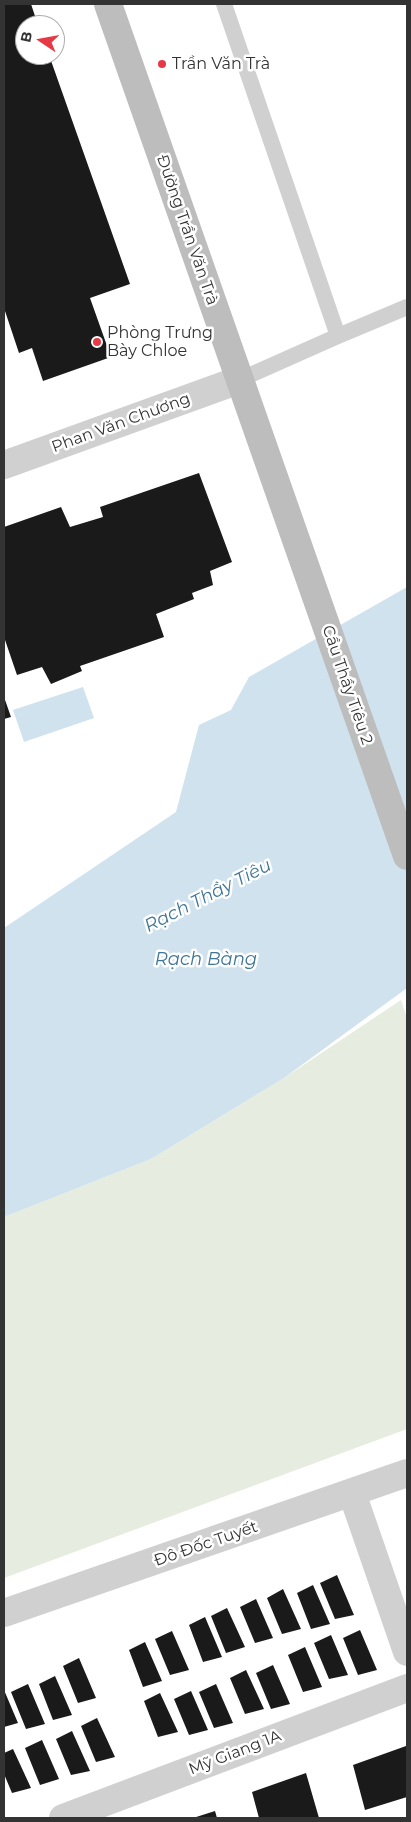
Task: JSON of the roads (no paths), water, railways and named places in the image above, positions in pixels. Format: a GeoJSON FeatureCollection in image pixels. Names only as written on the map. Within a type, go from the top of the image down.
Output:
{"type":"FeatureCollection","features":[{"type":"Feature","properties":{"kind":"main road","name":"Đường Trần Văn Trà"},"geometry":{"type":"LineString","coordinates":[[108,4],[286,513]]}},
{"type":"Feature","properties":{"kind":"main road","name":"Cầu Thầy Tiêu 2"},"geometry":{"type":"LineString","coordinates":[[286,513],[407,856]]}},
{"type":"Feature","properties":{"kind":"street","name":"Phan Văn Chương"},"geometry":{"type":"LineString","coordinates":[[5,460],[239,380]]}},
{"type":"Feature","properties":{"kind":"street","name":"Đô Đốc Tuyết"},"geometry":{"type":"LineString","coordinates":[[4,1613],[407,1473]]}},
{"type":"Feature","properties":{"kind":"street"},"geometry":{"type":"LineString","coordinates":[[352,1493],[407,1652]]}},
{"type":"Feature","properties":{"kind":"street","name":"Mỹ Giang 1A"},"geometry":{"type":"LineString","coordinates":[[63,1818],[407,1688]]}},
{"type":"Feature","properties":{"kind":"lane"},"geometry":{"type":"LineString","coordinates":[[224,4],[338,336]]}},
{"type":"Feature","properties":{"kind":"lane"},"geometry":{"type":"LineString","coordinates":[[239,380],[407,306]]}},
{"type":"Feature","properties":{"kind":"water","name":"Rạch Bàng"},"geometry":{"type":"Polygon","coordinates":[[[407,587],[407,988],[284,1078],[151,1159],[4,1217],[4,928],[176,812],[199,725],[231,710],[249,677],[407,587]]]}},
{"type":"Feature","properties":{"kind":"water"},"geometry":{"type":"Polygon","coordinates":[[[83,687],[94,718],[24,742],[13,710],[83,687]]]}},
{"type":"Feature","properties":{"kind":"place","name":"Trần Văn Trà"},"geometry":{"type":"Point","coordinates":[162,64]}},
{"type":"Feature","properties":{"kind":"place","name":"Phòng Trưng Bày Chloe"},"geometry":{"type":"Point","coordinates":[97,342]}},
{"type":"Feature","properties":{"kind":"water label","name":"Rạch Thầy Tiêu"},"geometry":{"type":"Point","coordinates":[208,896]}}]}
